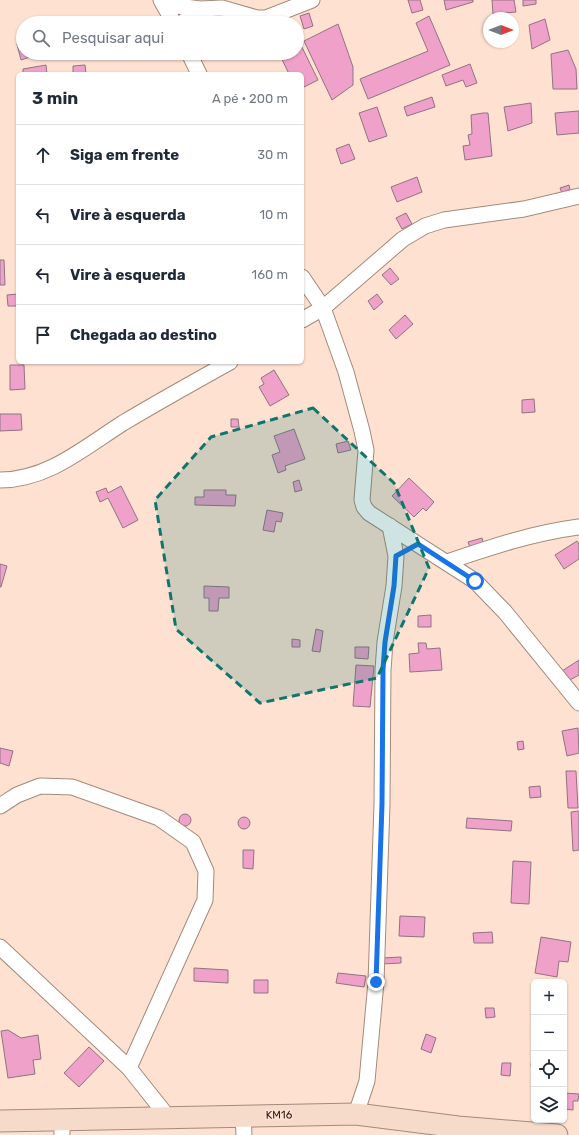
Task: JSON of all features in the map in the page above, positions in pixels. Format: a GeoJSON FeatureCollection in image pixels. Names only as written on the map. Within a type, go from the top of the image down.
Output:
{"type":"FeatureCollection","features":[{"type":"Feature","properties":{"kind":"street"},"geometry":{"type":"LineString","coordinates":[[271,16],[312,0]]}},
{"type":"Feature","properties":{"kind":"street"},"geometry":{"type":"LineString","coordinates":[[162,2],[200,9],[222,8],[249,16]]}},
{"type":"Feature","properties":{"kind":"street"},"geometry":{"type":"LineString","coordinates":[[162,2],[170,16]]}},
{"type":"Feature","properties":{"kind":"street"},"geometry":{"type":"LineString","coordinates":[[191,16],[200,9]]}},
{"type":"Feature","properties":{"kind":"street"},"geometry":{"type":"LineString","coordinates":[[192,60],[198,72]]}},
{"type":"Feature","properties":{"kind":"street"},"geometry":{"type":"LineString","coordinates":[[304,319],[323,308],[403,239],[425,226],[444,220],[524,209],[579,196]]}},
{"type":"Feature","properties":{"kind":"street"},"geometry":{"type":"LineString","coordinates":[[304,280],[323,308],[346,372],[362,431],[366,450],[362,500],[364,508],[369,513],[475,581],[505,612],[579,704]]}},
{"type":"Feature","properties":{"kind":"street"},"geometry":{"type":"LineString","coordinates":[[0,480],[31,475],[74,456],[124,423],[227,364]]}},
{"type":"Feature","properties":{"kind":"street"},"geometry":{"type":"LineString","coordinates":[[356,1114],[367,1081],[372,1043],[376,974],[382,819],[383,670],[385,642],[394,586],[396,556],[390,526]]}},
{"type":"Feature","properties":{"kind":"street"},"geometry":{"type":"LineString","coordinates":[[447,562],[512,540],[546,531],[579,527]]}},
{"type":"Feature","properties":{"kind":"street"},"geometry":{"type":"LineString","coordinates":[[396,556],[418,544]]}},
{"type":"Feature","properties":{"kind":"street"},"geometry":{"type":"LineString","coordinates":[[0,806],[17,795],[40,786],[72,787],[159,818],[193,842],[206,871],[205,900],[129,1068]]}},
{"type":"Feature","properties":{"kind":"street"},"geometry":{"type":"LineString","coordinates":[[0,947],[129,1068],[168,1117]]}},
{"type":"Feature","properties":{"kind":"street","name":"KM16"},"geometry":{"type":"LineString","coordinates":[[0,1121],[62,1127],[168,1117],[243,1126],[356,1114],[458,1127],[557,1135]]}},
{"type":"Feature","properties":{"kind":"highlighted area"},"geometry":{"type":"Polygon","coordinates":[[[313,408],[394,483],[429,568],[377,678],[260,703],[176,629],[155,500],[211,437],[313,408]]]}},
{"type":"Feature","properties":{"kind":"building"},"geometry":{"type":"Polygon","coordinates":[[[408,0],[420,0],[423,10],[412,13],[408,0]]]}},
{"type":"Feature","properties":{"kind":"building"},"geometry":{"type":"Polygon","coordinates":[[[444,0],[473,0],[473,2],[446,10],[444,0]]]}},
{"type":"Feature","properties":{"kind":"building"},"geometry":{"type":"Polygon","coordinates":[[[492,0],[514,0],[516,12],[493,12],[492,0]]]}},
{"type":"Feature","properties":{"kind":"building"},"geometry":{"type":"Polygon","coordinates":[[[523,0],[536,0],[536,4],[523,6],[523,0]]]}},
{"type":"Feature","properties":{"kind":"building"},"geometry":{"type":"Polygon","coordinates":[[[309,13],[313,26],[304,29],[304,16],[300,16],[309,13]]]}},
{"type":"Feature","properties":{"kind":"building"},"geometry":{"type":"Polygon","coordinates":[[[429,16],[450,65],[368,99],[360,79],[428,51],[416,23],[429,16]]]}},
{"type":"Feature","properties":{"kind":"building"},"geometry":{"type":"Polygon","coordinates":[[[545,19],[550,40],[532,49],[529,25],[545,19]]]}},
{"type":"Feature","properties":{"kind":"building"},"geometry":{"type":"Polygon","coordinates":[[[338,24],[353,67],[353,85],[332,100],[304,41],[338,24]]]}},
{"type":"Feature","properties":{"kind":"building"},"geometry":{"type":"Polygon","coordinates":[[[568,50],[576,69],[577,89],[553,89],[551,54],[568,50]]]}},
{"type":"Feature","properties":{"kind":"building"},"geometry":{"type":"Polygon","coordinates":[[[304,51],[318,80],[304,87],[304,72],[288,72],[282,60],[304,60],[304,51]]]}},
{"type":"Feature","properties":{"kind":"building"},"geometry":{"type":"Polygon","coordinates":[[[470,64],[477,83],[466,87],[463,80],[446,86],[442,75],[470,64]]]}},
{"type":"Feature","properties":{"kind":"building"},"geometry":{"type":"Polygon","coordinates":[[[46,65],[47,72],[23,72],[23,69],[46,65]]]}},
{"type":"Feature","properties":{"kind":"building"},"geometry":{"type":"Polygon","coordinates":[[[85,65],[86,72],[73,72],[73,66],[85,65]]]}},
{"type":"Feature","properties":{"kind":"building"},"geometry":{"type":"Polygon","coordinates":[[[432,97],[435,107],[407,116],[404,107],[432,97]]]}},
{"type":"Feature","properties":{"kind":"building"},"geometry":{"type":"Polygon","coordinates":[[[531,103],[532,123],[508,131],[504,107],[531,103]]]}},
{"type":"Feature","properties":{"kind":"building"},"geometry":{"type":"Polygon","coordinates":[[[377,107],[387,136],[369,142],[359,113],[377,107]]]}},
{"type":"Feature","properties":{"kind":"building"},"geometry":{"type":"Polygon","coordinates":[[[579,111],[579,133],[557,135],[555,113],[579,111]]]}},
{"type":"Feature","properties":{"kind":"building"},"geometry":{"type":"Polygon","coordinates":[[[488,113],[492,156],[465,160],[463,146],[470,145],[468,135],[472,134],[471,115],[488,113]]]}},
{"type":"Feature","properties":{"kind":"building"},"geometry":{"type":"Polygon","coordinates":[[[349,144],[355,159],[341,164],[336,149],[349,144]]]}},
{"type":"Feature","properties":{"kind":"building"},"geometry":{"type":"Polygon","coordinates":[[[417,177],[422,192],[397,202],[391,187],[417,177]]]}},
{"type":"Feature","properties":{"kind":"building"},"geometry":{"type":"Polygon","coordinates":[[[569,185],[570,189],[562,193],[560,188],[569,185]]]}},
{"type":"Feature","properties":{"kind":"building"},"geometry":{"type":"Polygon","coordinates":[[[406,213],[412,224],[402,229],[396,218],[406,213]]]}},
{"type":"Feature","properties":{"kind":"building"},"geometry":{"type":"Polygon","coordinates":[[[0,260],[4,260],[5,285],[0,285],[0,260]]]}},
{"type":"Feature","properties":{"kind":"building"},"geometry":{"type":"Polygon","coordinates":[[[390,268],[399,279],[391,285],[382,275],[390,268]]]}},
{"type":"Feature","properties":{"kind":"building"},"geometry":{"type":"Polygon","coordinates":[[[16,294],[16,306],[8,306],[7,295],[16,294]]]}},
{"type":"Feature","properties":{"kind":"building"},"geometry":{"type":"Polygon","coordinates":[[[377,294],[383,302],[374,310],[368,301],[377,294]]]}},
{"type":"Feature","properties":{"kind":"building"},"geometry":{"type":"Polygon","coordinates":[[[405,315],[413,324],[396,339],[389,330],[405,315]]]}},
{"type":"Feature","properties":{"kind":"building"},"geometry":{"type":"Polygon","coordinates":[[[10,365],[24,365],[25,389],[10,390],[10,365]]]}},
{"type":"Feature","properties":{"kind":"building"},"geometry":{"type":"Polygon","coordinates":[[[274,370],[289,395],[270,406],[259,387],[264,384],[261,378],[274,370]]]}},
{"type":"Feature","properties":{"kind":"building"},"geometry":{"type":"Polygon","coordinates":[[[534,399],[535,412],[522,413],[522,400],[534,399]]]}},
{"type":"Feature","properties":{"kind":"building"},"geometry":{"type":"Polygon","coordinates":[[[0,414],[21,414],[22,430],[0,431],[0,414]]]}},
{"type":"Feature","properties":{"kind":"building"},"geometry":{"type":"Polygon","coordinates":[[[231,419],[238,419],[239,427],[231,427],[231,419]]]}},
{"type":"Feature","properties":{"kind":"building"},"geometry":{"type":"Polygon","coordinates":[[[294,429],[305,459],[285,466],[286,470],[278,473],[272,455],[280,452],[274,436],[294,429]]]}},
{"type":"Feature","properties":{"kind":"building"},"geometry":{"type":"Polygon","coordinates":[[[348,441],[351,450],[338,453],[336,444],[348,441]]]}},
{"type":"Feature","properties":{"kind":"building"},"geometry":{"type":"Polygon","coordinates":[[[409,478],[434,502],[426,511],[423,508],[414,517],[392,496],[409,478]]]}},
{"type":"Feature","properties":{"kind":"building"},"geometry":{"type":"Polygon","coordinates":[[[299,480],[302,490],[295,492],[293,482],[299,480]]]}},
{"type":"Feature","properties":{"kind":"building"},"geometry":{"type":"Polygon","coordinates":[[[121,486],[138,520],[123,528],[108,498],[100,502],[96,492],[106,488],[108,493],[121,486]]]}},
{"type":"Feature","properties":{"kind":"building"},"geometry":{"type":"Polygon","coordinates":[[[204,490],[226,490],[226,495],[236,495],[235,506],[195,505],[195,497],[204,497],[204,490]]]}},
{"type":"Feature","properties":{"kind":"building"},"geometry":{"type":"Polygon","coordinates":[[[267,510],[283,513],[281,522],[276,521],[274,532],[263,530],[267,510]]]}},
{"type":"Feature","properties":{"kind":"building"},"geometry":{"type":"Polygon","coordinates":[[[482,538],[484,546],[471,550],[468,542],[482,538]]]}},
{"type":"Feature","properties":{"kind":"building"},"geometry":{"type":"Polygon","coordinates":[[[577,541],[579,544],[579,559],[564,569],[555,555],[577,541]]]}},
{"type":"Feature","properties":{"kind":"building"},"geometry":{"type":"Polygon","coordinates":[[[0,564],[7,566],[1,587],[0,587],[0,564]]]}},
{"type":"Feature","properties":{"kind":"building"},"geometry":{"type":"Polygon","coordinates":[[[204,586],[229,587],[229,598],[219,598],[218,611],[209,611],[209,598],[204,598],[204,586]]]}},
{"type":"Feature","properties":{"kind":"building"},"geometry":{"type":"Polygon","coordinates":[[[431,615],[431,627],[418,627],[418,616],[431,615]]]}},
{"type":"Feature","properties":{"kind":"building"},"geometry":{"type":"Polygon","coordinates":[[[316,629],[323,631],[320,652],[312,651],[316,629]]]}},
{"type":"Feature","properties":{"kind":"building"},"geometry":{"type":"Polygon","coordinates":[[[292,639],[300,640],[300,647],[292,647],[292,639]]]}},
{"type":"Feature","properties":{"kind":"building"},"geometry":{"type":"Polygon","coordinates":[[[418,643],[426,643],[427,649],[440,648],[442,670],[410,672],[409,654],[419,653],[418,643]]]}},
{"type":"Feature","properties":{"kind":"building"},"geometry":{"type":"Polygon","coordinates":[[[355,647],[369,647],[368,659],[355,658],[355,647]]]}},
{"type":"Feature","properties":{"kind":"building"},"geometry":{"type":"Polygon","coordinates":[[[579,660],[579,675],[568,681],[562,671],[579,660]]]}},
{"type":"Feature","properties":{"kind":"building"},"geometry":{"type":"Polygon","coordinates":[[[356,665],[374,666],[370,707],[353,706],[356,665]]]}},
{"type":"Feature","properties":{"kind":"building"},"geometry":{"type":"Polygon","coordinates":[[[578,728],[579,753],[567,756],[562,731],[578,728]]]}},
{"type":"Feature","properties":{"kind":"building"},"geometry":{"type":"Polygon","coordinates":[[[523,741],[524,749],[518,750],[517,742],[523,741]]]}},
{"type":"Feature","properties":{"kind":"building"},"geometry":{"type":"Polygon","coordinates":[[[0,748],[13,751],[9,766],[0,763],[0,748]]]}},
{"type":"Feature","properties":{"kind":"building"},"geometry":{"type":"Polygon","coordinates":[[[566,771],[576,771],[578,808],[568,808],[566,771]]]}},
{"type":"Feature","properties":{"kind":"building"},"geometry":{"type":"Polygon","coordinates":[[[540,786],[541,797],[530,798],[529,787],[540,786]]]}},
{"type":"Feature","properties":{"kind":"building"},"geometry":{"type":"Polygon","coordinates":[[[579,811],[579,850],[573,851],[571,812],[579,811]]]}},
{"type":"Feature","properties":{"kind":"building"},"geometry":{"type":"Polygon","coordinates":[[[185,814],[189,816],[191,820],[189,824],[185,826],[181,824],[179,820],[181,816],[185,814]]]}},
{"type":"Feature","properties":{"kind":"building"},"geometry":{"type":"Polygon","coordinates":[[[244,817],[248,819],[250,823],[248,827],[244,829],[240,827],[238,823],[240,819],[244,817]]]}},
{"type":"Feature","properties":{"kind":"building"},"geometry":{"type":"Polygon","coordinates":[[[467,818],[512,821],[511,831],[466,828],[467,818]]]}},
{"type":"Feature","properties":{"kind":"building"},"geometry":{"type":"Polygon","coordinates":[[[243,850],[254,850],[253,869],[243,868],[243,850]]]}},
{"type":"Feature","properties":{"kind":"building"},"geometry":{"type":"Polygon","coordinates":[[[513,861],[531,862],[529,904],[511,903],[513,861]]]}},
{"type":"Feature","properties":{"kind":"building"},"geometry":{"type":"Polygon","coordinates":[[[400,916],[425,917],[424,937],[399,936],[400,916]]]}},
{"type":"Feature","properties":{"kind":"building"},"geometry":{"type":"Polygon","coordinates":[[[492,932],[493,943],[474,943],[473,933],[492,932]]]}},
{"type":"Feature","properties":{"kind":"building"},"geometry":{"type":"Polygon","coordinates":[[[541,937],[571,942],[568,962],[559,961],[557,977],[535,973],[541,937]]]}},
{"type":"Feature","properties":{"kind":"building"},"geometry":{"type":"Polygon","coordinates":[[[401,957],[401,963],[382,964],[382,958],[401,957]]]}},
{"type":"Feature","properties":{"kind":"building"},"geometry":{"type":"Polygon","coordinates":[[[194,968],[228,970],[228,983],[194,981],[194,968]]]}},
{"type":"Feature","properties":{"kind":"building"},"geometry":{"type":"Polygon","coordinates":[[[338,973],[366,976],[364,987],[336,983],[338,973]]]}},
{"type":"Feature","properties":{"kind":"building"},"geometry":{"type":"Polygon","coordinates":[[[254,980],[268,980],[268,993],[254,993],[254,980]]]}},
{"type":"Feature","properties":{"kind":"building"},"geometry":{"type":"Polygon","coordinates":[[[485,1008],[494,1008],[495,1017],[486,1018],[485,1008]]]}},
{"type":"Feature","properties":{"kind":"building"},"geometry":{"type":"Polygon","coordinates":[[[8,1030],[21,1038],[38,1035],[41,1059],[33,1060],[35,1074],[8,1078],[1,1031],[8,1030]]]}},
{"type":"Feature","properties":{"kind":"building"},"geometry":{"type":"Polygon","coordinates":[[[426,1034],[436,1038],[431,1053],[421,1049],[426,1034]]]}},
{"type":"Feature","properties":{"kind":"building"},"geometry":{"type":"Polygon","coordinates":[[[89,1047],[104,1061],[79,1087],[64,1073],[89,1047]]]}},
{"type":"Feature","properties":{"kind":"building"},"geometry":{"type":"Polygon","coordinates":[[[502,1063],[511,1063],[510,1076],[501,1075],[502,1063]]]}},
{"type":"Feature","properties":{"kind":"building"},"geometry":{"type":"Polygon","coordinates":[[[567,1093],[579,1094],[578,1101],[573,1101],[573,1110],[567,1109],[567,1093]]]}},
{"type":"Feature","properties":{"kind":"route"},"geometry":{"type":"LineString","coordinates":[[376,982],[382,804],[383,670],[385,642],[394,586],[396,556],[418,544],[475,581]]}}]}
